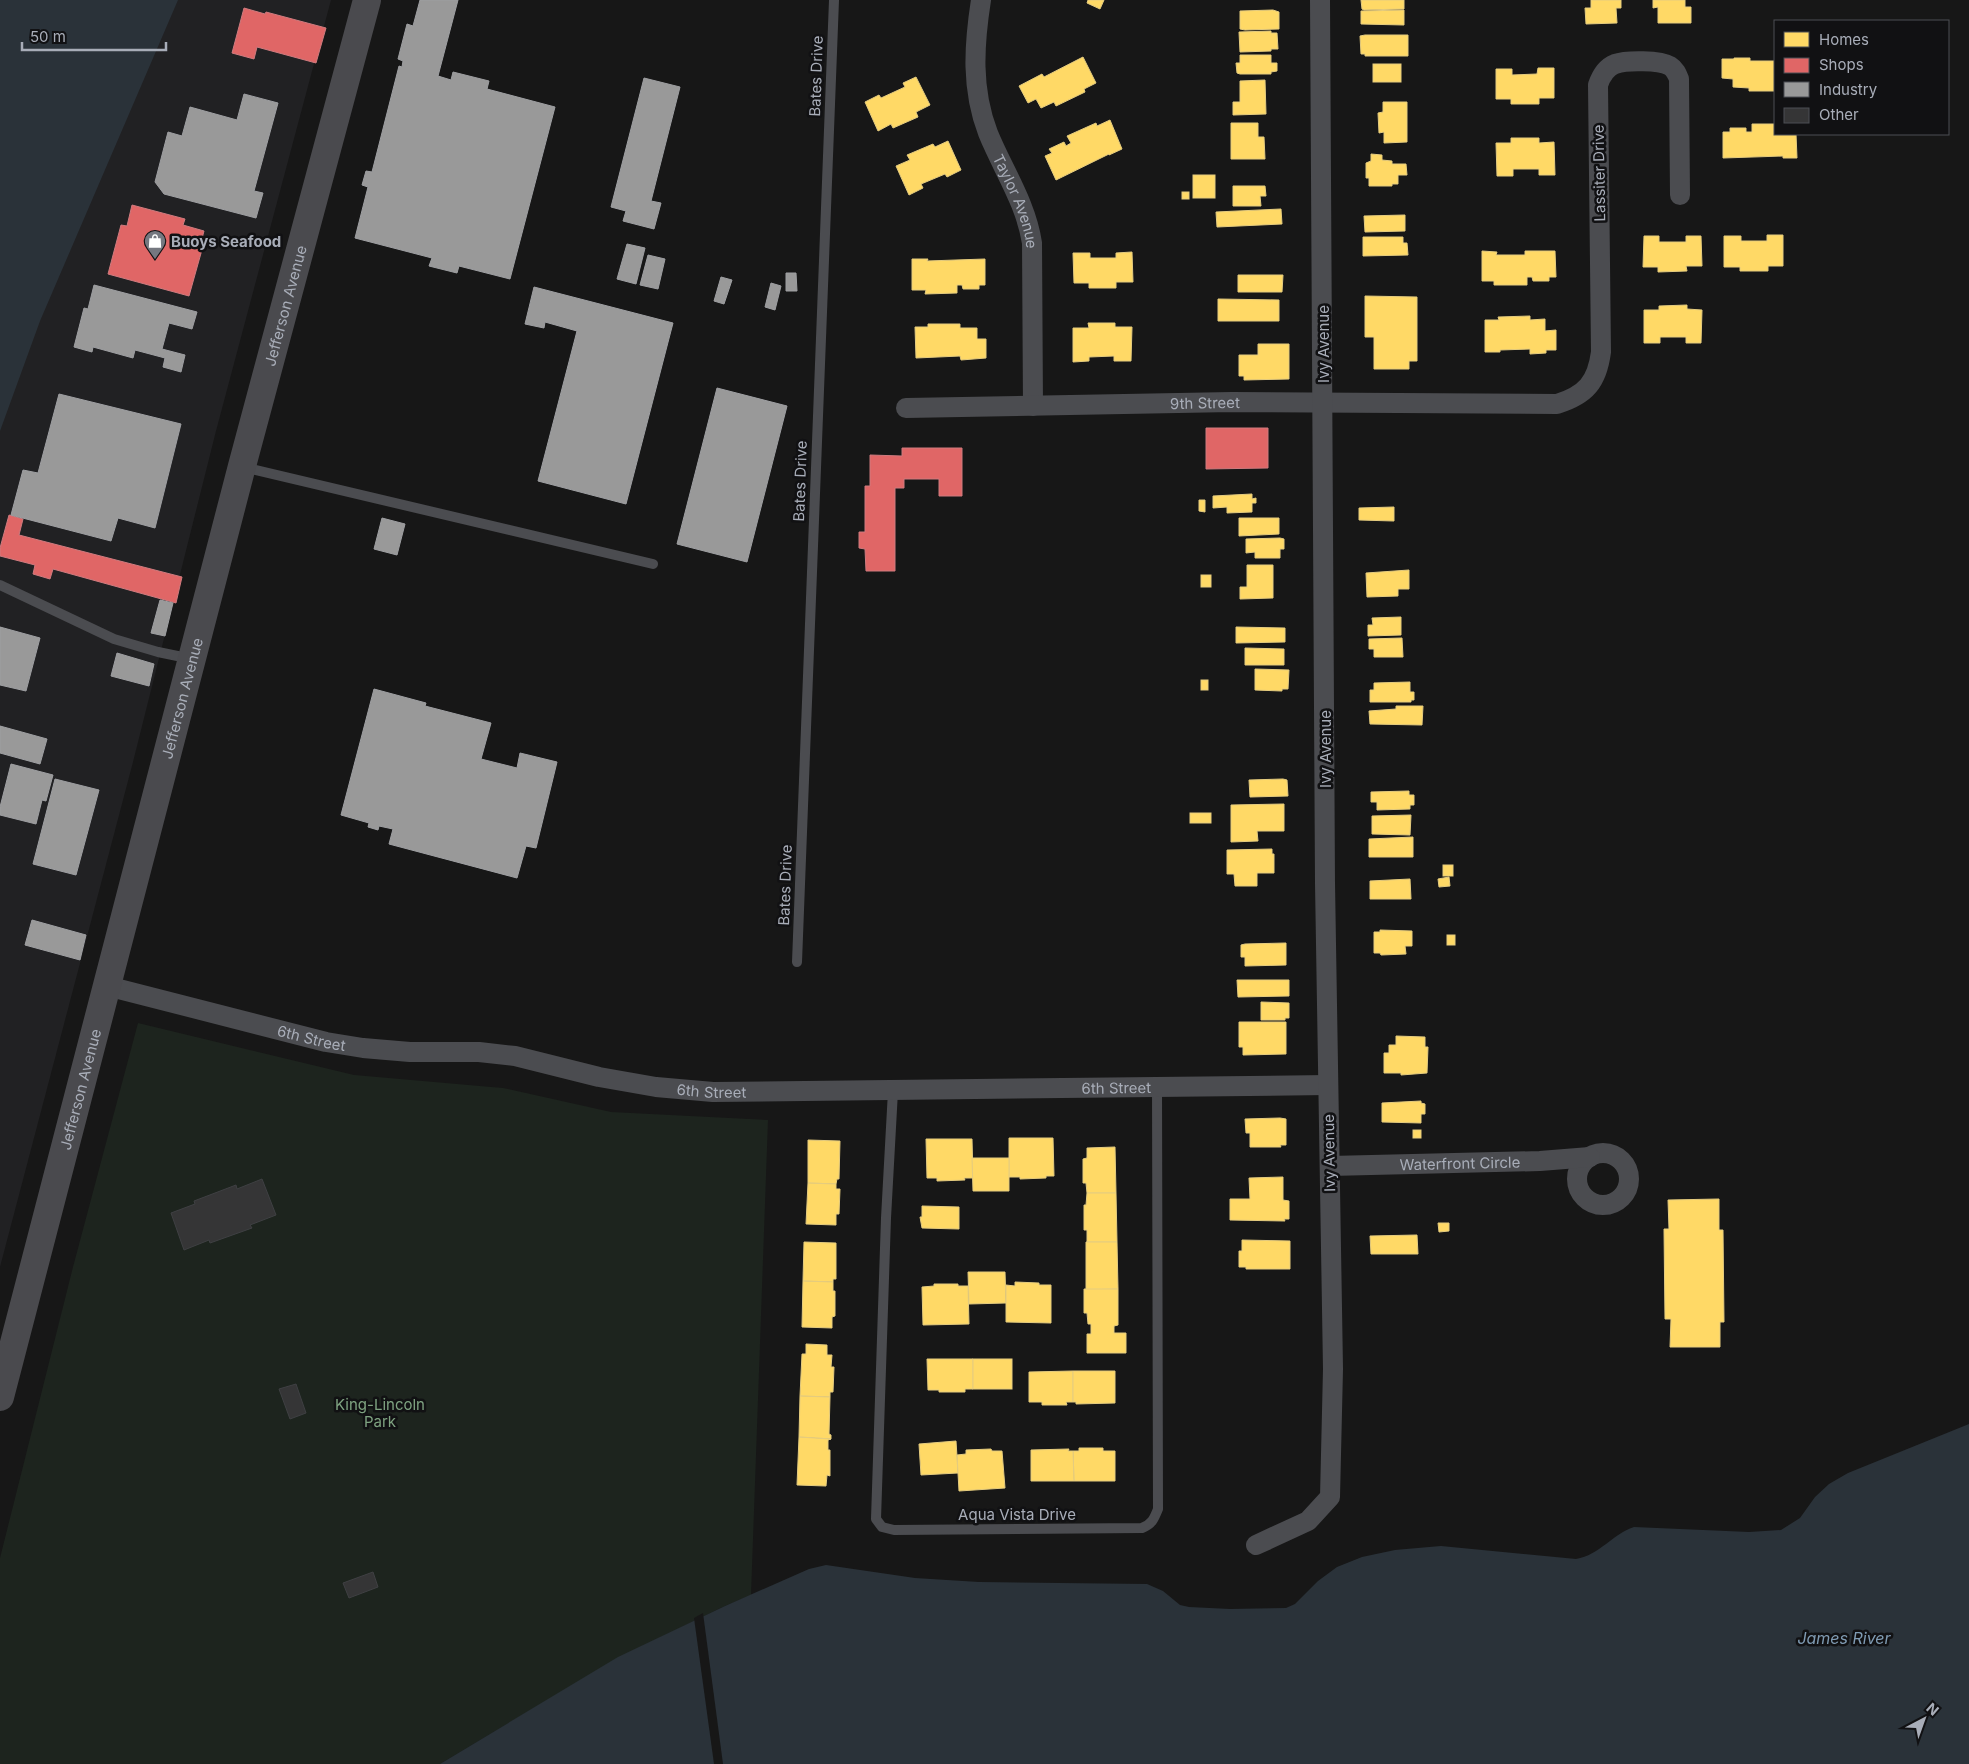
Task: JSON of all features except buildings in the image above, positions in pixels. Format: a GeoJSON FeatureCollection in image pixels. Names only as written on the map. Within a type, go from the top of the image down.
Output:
{"type":"FeatureCollection","features":[{"type":"Feature","properties":{"kind":"street","name":"Jefferson Avenue"},"geometry":{"type":"LineString","coordinates":[[0,1398],[242,466],[367,0]]}},
{"type":"Feature","properties":{"kind":"street","name":"Taylor Avenue"},"geometry":{"type":"LineString","coordinates":[[981,0],[974,47],[980,106],[988,132],[1026,216],[1032,243],[1033,406]]}},
{"type":"Feature","properties":{"kind":"street","name":"Ivy Avenue"},"geometry":{"type":"LineString","coordinates":[[1256,1546],[1308,1521],[1330,1497],[1333,1369],[1325,883],[1320,0]]}},
{"type":"Feature","properties":{"kind":"street","name":"Lassiter Drive"},"geometry":{"type":"LineString","coordinates":[[1504,404],[1557,404],[1572,399],[1584,391],[1593,380],[1599,367],[1601,352],[1598,85],[1604,72],[1614,64],[1623,62],[1659,62],[1669,65],[1680,79],[1680,195]]}},
{"type":"Feature","properties":{"kind":"street","name":"9th Street"},"geometry":{"type":"LineString","coordinates":[[906,408],[1232,402],[1504,404]]}},
{"type":"Feature","properties":{"kind":"street","name":"6th Street"},"geometry":{"type":"LineString","coordinates":[[107,986],[326,1042],[363,1048],[410,1052],[479,1052],[506,1055],[599,1077],[656,1087],[713,1092],[1328,1085]]}},
{"type":"Feature","properties":{"kind":"street","name":"Waterfront Circle"},"geometry":{"type":"LineString","coordinates":[[1330,1166],[1540,1162],[1590,1157]]}},
{"type":"Feature","properties":{"kind":"lane","name":"Bates Drive"},"geometry":{"type":"LineString","coordinates":[[797,962],[834,0]]}},
{"type":"Feature","properties":{"kind":"lane"},"geometry":{"type":"LineString","coordinates":[[242,466],[653,564]]}},
{"type":"Feature","properties":{"kind":"lane"},"geometry":{"type":"LineString","coordinates":[[0,585],[114,639],[158,652],[192,659]]}},
{"type":"Feature","properties":{"kind":"lane","name":"Aqua Vista Drive"},"geometry":{"type":"LineString","coordinates":[[893,1091],[886,1218],[876,1519],[882,1526],[894,1530],[1142,1528],[1149,1525],[1158,1509],[1157,1087]]}},
{"type":"Feature","properties":{"kind":"shaded area"},"geometry":{"type":"Polygon","coordinates":[[[0,0],[331,0],[216,431],[133,762],[0,1267],[0,0]]]}},
{"type":"Feature","properties":{"kind":"green space","name":"King-Lincoln Park"},"geometry":{"type":"Polygon","coordinates":[[[138,1023],[354,1075],[503,1088],[611,1112],[768,1120],[751,1595],[618,1658],[440,1764],[0,1764],[0,1558],[73,1267],[138,1023]]]}},
{"type":"Feature","properties":{"kind":"water"},"geometry":{"type":"Polygon","coordinates":[[[0,0],[178,0],[40,321],[0,431],[0,0]]]}},
{"type":"Feature","properties":{"kind":"water","name":"James River"},"geometry":{"type":"Polygon","coordinates":[[[1969,1424],[1969,1764],[440,1764],[618,1657],[725,1606],[809,1569],[826,1565],[915,1578],[979,1582],[1147,1584],[1163,1591],[1180,1605],[1189,1607],[1230,1609],[1286,1608],[1295,1604],[1318,1581],[1337,1567],[1362,1557],[1395,1550],[1441,1546],[1576,1559],[1592,1553],[1619,1534],[1634,1527],[1749,1532],[1781,1530],[1800,1518],[1815,1497],[1829,1484],[1848,1473],[1969,1424]]]}},
{"type":"Feature","properties":{"kind":"pier"},"geometry":{"type":"Polygon","coordinates":[[[703,1613],[723,1764],[714,1764],[694,1618],[703,1613]]]}},
{"type":"Feature","properties":{"kind":"place","name":"Buoys Seafood"},"geometry":{"type":"Point","coordinates":[155,260]}}]}
